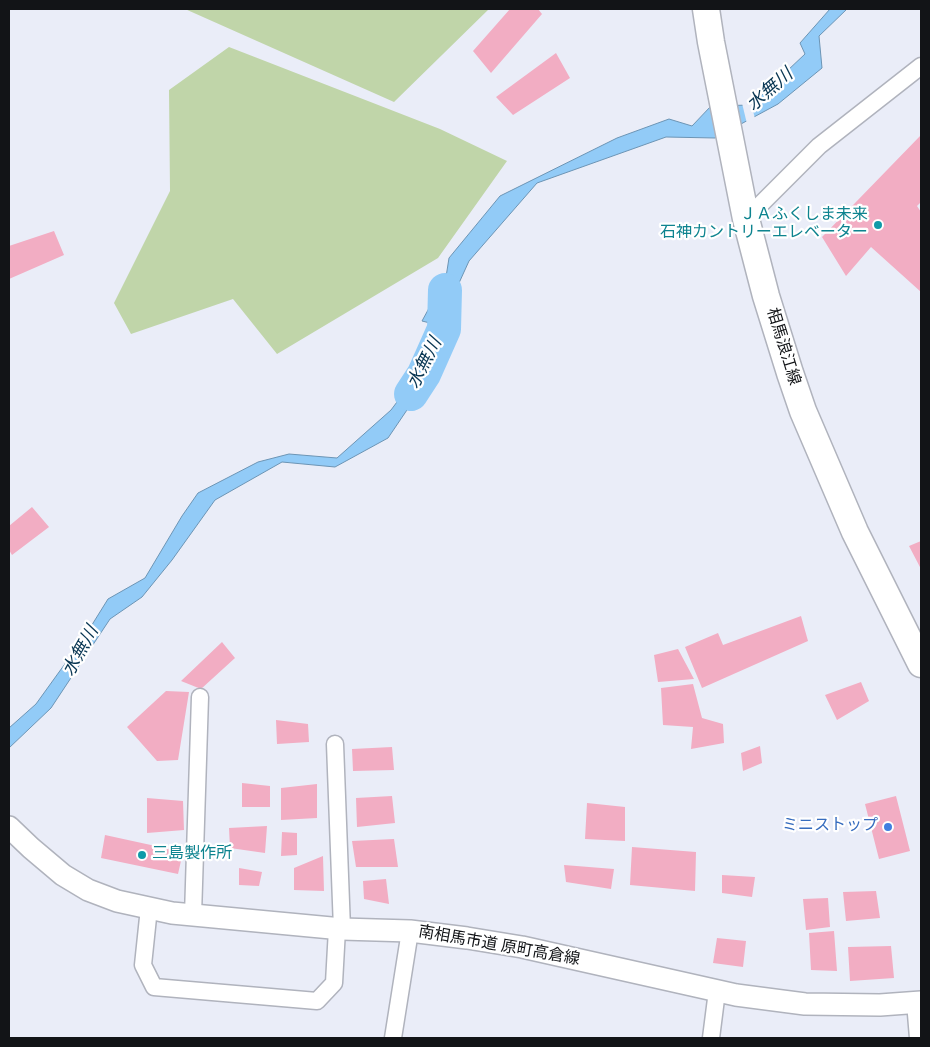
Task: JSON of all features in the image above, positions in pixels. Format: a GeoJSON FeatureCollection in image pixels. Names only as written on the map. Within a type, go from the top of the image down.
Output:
{"type":"FeatureCollection","features":[{"type":"Feature","properties":{"kind":"main road","name":"相馬浪江線"},"geometry":{"type":"LineString","coordinates":[[706,9],[745,209],[766,296],[803,410],[855,532],[921,664]]}},
{"type":"Feature","properties":{"kind":"street"},"geometry":{"type":"LineString","coordinates":[[745,209],[819,146],[921,66]]}},
{"type":"Feature","properties":{"kind":"street"},"geometry":{"type":"LineString","coordinates":[[193,915],[200,697]]}},
{"type":"Feature","properties":{"kind":"street"},"geometry":{"type":"LineString","coordinates":[[149,908],[142,965],[154,987],[317,1001],[334,983],[340,929],[335,744]]}},
{"type":"Feature","properties":{"kind":"street","name":"南相馬市道 原町高倉線"},"geometry":{"type":"LineString","coordinates":[[9,827],[64,875],[88,890],[117,901],[172,913],[340,929],[410,931],[467,938],[522,947],[736,995],[806,1004],[880,1005],[918,1002]]}},
{"type":"Feature","properties":{"kind":"street"},"geometry":{"type":"LineString","coordinates":[[393,1038],[410,931]]}},
{"type":"Feature","properties":{"kind":"street"},"geometry":{"type":"LineString","coordinates":[[711,1038],[717,991]]}},
{"type":"Feature","properties":{"kind":"street"},"geometry":{"type":"LineString","coordinates":[[918,1002],[918,1038]]}},
{"type":"Feature","properties":{"kind":"green space"},"geometry":{"type":"Polygon","coordinates":[[[185,9],[489,9],[394,102],[185,9]]]}},
{"type":"Feature","properties":{"kind":"green space"},"geometry":{"type":"Polygon","coordinates":[[[229,47],[440,129],[507,161],[438,258],[277,354],[233,299],[131,334],[114,303],[170,191],[169,90],[229,47]]]}},
{"type":"Feature","properties":{"kind":"water"},"geometry":{"type":"Polygon","coordinates":[[[830,9],[847,9],[819,36],[822,68],[778,104],[715,138],[666,137],[537,183],[469,261],[449,305],[451,345],[388,438],[335,467],[282,462],[215,500],[172,560],[142,597],[110,619],[51,708],[9,748],[9,728],[36,704],[85,636],[108,599],[145,578],[198,493],[258,462],[289,454],[337,458],[391,410],[441,343],[442,326],[422,321],[446,277],[449,258],[500,196],[617,138],[669,119],[692,126],[711,106],[751,105],[805,54],[800,43],[830,9]]]}},
{"type":"Feature","properties":{"kind":"pier"},"geometry":{"type":"Polygon","coordinates":[[[751,102],[755,119],[747,124],[742,103],[751,102]]]}},
{"type":"Feature","properties":{"kind":"building"},"geometry":{"type":"Polygon","coordinates":[[[510,9],[538,9],[542,14],[491,73],[473,51],[510,9]]]}},
{"type":"Feature","properties":{"kind":"building"},"geometry":{"type":"Polygon","coordinates":[[[556,53],[570,78],[513,115],[496,97],[556,53]]]}},
{"type":"Feature","properties":{"kind":"building","name":"ＪＡふくしま未来 石神カントリーエレベーター"},"geometry":{"type":"Polygon","coordinates":[[[921,135],[921,202],[917,206],[921,212],[921,292],[871,247],[846,276],[822,237],[921,135]]]}},
{"type":"Feature","properties":{"kind":"building"},"geometry":{"type":"Polygon","coordinates":[[[54,231],[64,255],[9,279],[9,246],[54,231]]]}},
{"type":"Feature","properties":{"kind":"building"},"geometry":{"type":"Polygon","coordinates":[[[32,507],[49,527],[12,555],[9,550],[9,526],[32,507]]]}},
{"type":"Feature","properties":{"kind":"building"},"geometry":{"type":"Polygon","coordinates":[[[921,541],[921,569],[909,546],[921,541]]]}},
{"type":"Feature","properties":{"kind":"building"},"geometry":{"type":"Polygon","coordinates":[[[801,616],[808,641],[702,688],[685,647],[718,633],[723,645],[801,616]]]}},
{"type":"Feature","properties":{"kind":"building"},"geometry":{"type":"Polygon","coordinates":[[[222,642],[235,658],[201,689],[181,681],[222,642]]]}},
{"type":"Feature","properties":{"kind":"building"},"geometry":{"type":"Polygon","coordinates":[[[678,649],[694,679],[658,682],[654,655],[678,649]]]}},
{"type":"Feature","properties":{"kind":"building"},"geometry":{"type":"Polygon","coordinates":[[[861,682],[869,701],[837,720],[825,695],[861,682]]]}},
{"type":"Feature","properties":{"kind":"building"},"geometry":{"type":"Polygon","coordinates":[[[693,684],[702,718],[723,724],[724,743],[691,749],[693,727],[663,725],[661,688],[693,684]]]}},
{"type":"Feature","properties":{"kind":"building"},"geometry":{"type":"Polygon","coordinates":[[[166,691],[189,692],[178,760],[157,761],[127,727],[166,691]]]}},
{"type":"Feature","properties":{"kind":"building"},"geometry":{"type":"Polygon","coordinates":[[[276,720],[308,724],[309,742],[277,744],[276,720]]]}},
{"type":"Feature","properties":{"kind":"building"},"geometry":{"type":"Polygon","coordinates":[[[760,746],[762,763],[743,771],[741,753],[760,746]]]}},
{"type":"Feature","properties":{"kind":"building"},"geometry":{"type":"Polygon","coordinates":[[[392,747],[394,770],[353,771],[352,749],[392,747]]]}},
{"type":"Feature","properties":{"kind":"building"},"geometry":{"type":"Polygon","coordinates":[[[242,783],[270,786],[270,807],[242,807],[242,783]]]}},
{"type":"Feature","properties":{"kind":"building"},"geometry":{"type":"Polygon","coordinates":[[[317,784],[317,818],[281,820],[281,788],[317,784]]]}},
{"type":"Feature","properties":{"kind":"building"},"geometry":{"type":"Polygon","coordinates":[[[392,796],[395,823],[357,827],[356,798],[392,796]]]}},
{"type":"Feature","properties":{"kind":"building","name":"ミニストップ"},"geometry":{"type":"Polygon","coordinates":[[[896,796],[910,851],[879,859],[865,804],[896,796]]]}},
{"type":"Feature","properties":{"kind":"building"},"geometry":{"type":"Polygon","coordinates":[[[147,798],[183,801],[184,830],[147,833],[147,798]]]}},
{"type":"Feature","properties":{"kind":"building"},"geometry":{"type":"Polygon","coordinates":[[[587,803],[625,807],[625,841],[585,839],[587,803]]]}},
{"type":"Feature","properties":{"kind":"building"},"geometry":{"type":"Polygon","coordinates":[[[267,826],[265,853],[230,848],[229,828],[267,826]]]}},
{"type":"Feature","properties":{"kind":"building"},"geometry":{"type":"Polygon","coordinates":[[[282,832],[297,833],[297,855],[281,856],[282,832]]]}},
{"type":"Feature","properties":{"kind":"building","name":"三島製作所"},"geometry":{"type":"Polygon","coordinates":[[[105,835],[183,852],[178,874],[101,858],[105,835]]]}},
{"type":"Feature","properties":{"kind":"building"},"geometry":{"type":"Polygon","coordinates":[[[394,839],[398,867],[356,867],[352,841],[394,839]]]}},
{"type":"Feature","properties":{"kind":"building"},"geometry":{"type":"Polygon","coordinates":[[[632,847],[696,852],[695,891],[630,885],[632,847]]]}},
{"type":"Feature","properties":{"kind":"building"},"geometry":{"type":"Polygon","coordinates":[[[323,856],[324,891],[294,890],[294,868],[323,856]]]}},
{"type":"Feature","properties":{"kind":"building"},"geometry":{"type":"Polygon","coordinates":[[[564,865],[614,869],[611,889],[566,882],[564,865]]]}},
{"type":"Feature","properties":{"kind":"building"},"geometry":{"type":"Polygon","coordinates":[[[239,868],[262,872],[259,886],[239,885],[239,868]]]}},
{"type":"Feature","properties":{"kind":"building"},"geometry":{"type":"Polygon","coordinates":[[[722,875],[755,877],[752,897],[722,893],[722,875]]]}},
{"type":"Feature","properties":{"kind":"building"},"geometry":{"type":"Polygon","coordinates":[[[386,879],[389,904],[364,899],[363,881],[386,879]]]}},
{"type":"Feature","properties":{"kind":"building"},"geometry":{"type":"Polygon","coordinates":[[[876,891],[880,918],[846,921],[843,892],[876,891]]]}},
{"type":"Feature","properties":{"kind":"building"},"geometry":{"type":"Polygon","coordinates":[[[828,898],[830,927],[806,930],[803,899],[828,898]]]}},
{"type":"Feature","properties":{"kind":"building"},"geometry":{"type":"Polygon","coordinates":[[[834,931],[837,971],[811,970],[809,933],[834,931]]]}},
{"type":"Feature","properties":{"kind":"building"},"geometry":{"type":"Polygon","coordinates":[[[717,938],[746,941],[743,967],[713,963],[717,938]]]}},
{"type":"Feature","properties":{"kind":"building"},"geometry":{"type":"Polygon","coordinates":[[[891,946],[894,978],[850,981],[848,947],[891,946]]]}},
{"type":"Feature","properties":{"kind":"waterway","name":"水無川"},"geometry":{"type":"LineString","coordinates":[[411,394],[424,374],[444,329],[445,290]]}},
{"type":"Feature","properties":{"kind":"place","name":"ＪＡふくしま未来 石神カントリーエレベーター"},"geometry":{"type":"Point","coordinates":[878,225]}},
{"type":"Feature","properties":{"kind":"place","name":"ミニストップ"},"geometry":{"type":"Point","coordinates":[888,827]}},
{"type":"Feature","properties":{"kind":"place","name":"三島製作所"},"geometry":{"type":"Point","coordinates":[142,855]}}]}
